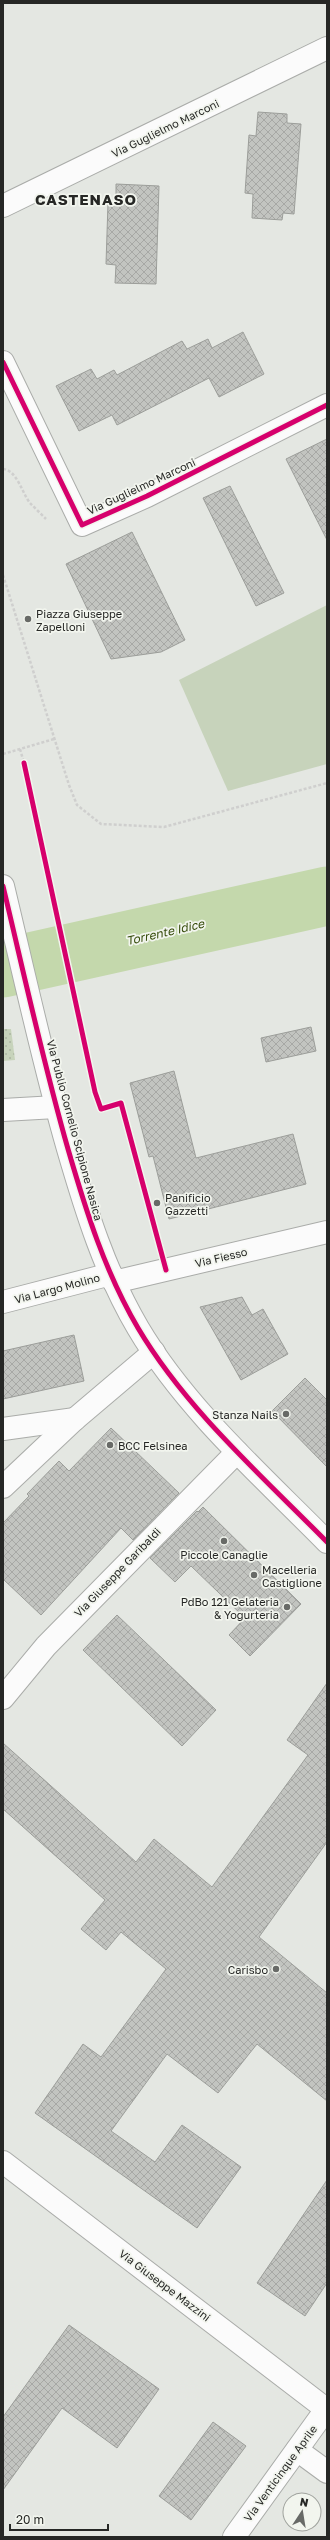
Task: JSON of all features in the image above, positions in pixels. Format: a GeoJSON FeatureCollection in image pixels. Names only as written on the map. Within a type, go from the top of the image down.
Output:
{"type":"FeatureCollection","features":[{"type":"Feature","properties":{"kind":"street","name":"Via Guglielmo Marconi"},"geometry":{"type":"LineString","coordinates":[[3,206],[327,48]]}},
{"type":"Feature","properties":{"kind":"street","name":"Via Guglielmo Marconi"},"geometry":{"type":"LineString","coordinates":[[3,362],[82,525],[147,496],[327,405]]}},
{"type":"Feature","properties":{"kind":"street","name":"Via Publio Cornelio Scipione Nasica"},"geometry":{"type":"LineString","coordinates":[[3,886],[55,1100],[90,1223],[113,1278],[138,1328],[173,1378],[237,1452],[327,1542]]}},
{"type":"Feature","properties":{"kind":"street"},"geometry":{"type":"LineString","coordinates":[[3,1110],[55,1100]]}},
{"type":"Feature","properties":{"kind":"street","name":"Via Fiesso"},"geometry":{"type":"LineString","coordinates":[[113,1278],[327,1232]]}},
{"type":"Feature","properties":{"kind":"street","name":"Via Largo Molino"},"geometry":{"type":"LineString","coordinates":[[3,1302],[113,1278]]}},
{"type":"Feature","properties":{"kind":"street"},"geometry":{"type":"LineString","coordinates":[[3,1488],[75,1418],[154,1352]]}},
{"type":"Feature","properties":{"kind":"street"},"geometry":{"type":"LineString","coordinates":[[3,1429],[75,1418]]}},
{"type":"Feature","properties":{"kind":"street","name":"Via Giuseppe Garibaldi"},"geometry":{"type":"LineString","coordinates":[[3,1698],[46,1646],[237,1452]]}},
{"type":"Feature","properties":{"kind":"street","name":"Via Giuseppe Mazzini"},"geometry":{"type":"LineString","coordinates":[[3,2162],[327,2409]]}},
{"type":"Feature","properties":{"kind":"street","name":"Via Venticinque Aprile"},"geometry":{"type":"LineString","coordinates":[[234,2537],[327,2409]]}},
{"type":"Feature","properties":{"kind":"street"},"geometry":{"type":"LineString","coordinates":[[297,2450],[327,2472]]}},
{"type":"Feature","properties":{"kind":"path"},"geometry":{"type":"LineString","coordinates":[[3,469],[7,469],[14,476],[30,502],[49,522],[75,512]]}},
{"type":"Feature","properties":{"kind":"path"},"geometry":{"type":"LineString","coordinates":[[3,575],[54,739],[77,805],[101,824],[164,827],[327,783]]}},
{"type":"Feature","properties":{"kind":"path"},"geometry":{"type":"LineString","coordinates":[[3,754],[54,739]]}},
{"type":"Feature","properties":{"kind":"path"},"geometry":{"type":"LineString","coordinates":[[20,749],[26,771]]}},
{"type":"Feature","properties":{"kind":"green space"},"geometry":{"type":"Polygon","coordinates":[[[327,605],[327,764],[228,791],[179,680],[327,605]]]}},
{"type":"Feature","properties":{"kind":"green space"},"geometry":{"type":"Polygon","coordinates":[[[3,1029],[11,1029],[15,1060],[3,1061],[3,1029]]]}},
{"type":"Feature","properties":{"kind":"building"},"geometry":{"type":"Polygon","coordinates":[[[258,112],[287,114],[287,123],[301,124],[294,214],[283,213],[282,220],[252,218],[253,194],[245,193],[249,135],[256,136],[258,112]]]}},
{"type":"Feature","properties":{"kind":"building"},"geometry":{"type":"Polygon","coordinates":[[[116,184],[159,186],[156,284],[115,283],[116,265],[106,264],[108,203],[116,203],[116,184]]]}},
{"type":"Feature","properties":{"kind":"building"},"geometry":{"type":"Polygon","coordinates":[[[243,332],[264,374],[219,397],[209,378],[117,425],[112,415],[79,431],[56,386],[91,369],[97,379],[114,370],[117,375],[182,341],[187,349],[208,339],[212,348],[243,332]]]}},
{"type":"Feature","properties":{"kind":"building"},"geometry":{"type":"Polygon","coordinates":[[[327,439],[327,540],[286,459],[327,439]]]}},
{"type":"Feature","properties":{"kind":"building"},"geometry":{"type":"Polygon","coordinates":[[[230,486],[284,593],[256,606],[203,498],[230,486]]]}},
{"type":"Feature","properties":{"kind":"building"},"geometry":{"type":"Polygon","coordinates":[[[132,532],[185,640],[161,652],[111,659],[66,564],[132,532]]]}},
{"type":"Feature","properties":{"kind":"building"},"geometry":{"type":"Polygon","coordinates":[[[311,1027],[316,1051],[266,1062],[261,1038],[311,1027]]]}},
{"type":"Feature","properties":{"kind":"building"},"geometry":{"type":"Polygon","coordinates":[[[174,1071],[196,1158],[293,1134],[306,1184],[169,1219],[153,1156],[149,1157],[130,1083],[174,1071]]]}},
{"type":"Feature","properties":{"kind":"building"},"geometry":{"type":"Polygon","coordinates":[[[242,1297],[252,1315],[263,1309],[288,1354],[241,1380],[200,1307],[242,1297]]]}},
{"type":"Feature","properties":{"kind":"building"},"geometry":{"type":"Polygon","coordinates":[[[74,1335],[84,1381],[3,1399],[3,1351],[74,1335]]]}},
{"type":"Feature","properties":{"kind":"building"},"geometry":{"type":"Polygon","coordinates":[[[305,1378],[327,1400],[327,1467],[272,1411],[305,1378]]]}},
{"type":"Feature","properties":{"kind":"building"},"geometry":{"type":"Polygon","coordinates":[[[111,1428],[179,1493],[133,1540],[121,1528],[41,1615],[3,1579],[3,1523],[29,1496],[27,1494],[59,1461],[69,1471],[111,1428]]]}},
{"type":"Feature","properties":{"kind":"building"},"geometry":{"type":"Polygon","coordinates":[[[203,1507],[301,1604],[250,1656],[229,1635],[245,1618],[191,1566],[175,1582],[150,1558],[197,1511],[198,1512],[203,1507]]]}},
{"type":"Feature","properties":{"kind":"building"},"geometry":{"type":"Polygon","coordinates":[[[117,1615],[216,1710],[182,1746],[83,1650],[117,1615]]]}},
{"type":"Feature","properties":{"kind":"building"},"geometry":{"type":"Polygon","coordinates":[[[327,1683],[327,1842],[259,1937],[327,1993],[327,2101],[257,2044],[218,2093],[167,2054],[111,2131],[155,2162],[182,2125],[241,2167],[197,2228],[35,2113],[83,2044],[101,2057],[166,1969],[121,1932],[106,1950],[81,1929],[105,1900],[3,1809],[3,1743],[136,1862],[154,1839],[212,1887],[308,1755],[287,1740],[327,1683]]]}},
{"type":"Feature","properties":{"kind":"building"},"geometry":{"type":"Polygon","coordinates":[[[327,2180],[327,2283],[305,2316],[257,2283],[327,2180]]]}},
{"type":"Feature","properties":{"kind":"building"},"geometry":{"type":"Polygon","coordinates":[[[69,2325],[159,2389],[117,2448],[62,2408],[3,2490],[3,2417],[69,2325]]]}},
{"type":"Feature","properties":{"kind":"building"},"geometry":{"type":"Polygon","coordinates":[[[213,2422],[246,2446],[191,2520],[159,2496],[213,2422]]]}},
{"type":"Feature","properties":{"kind":"waterway","name":"Torrente Idice"},"geometry":{"type":"LineString","coordinates":[[3,968],[327,896]]}},
{"type":"Feature","properties":{"kind":"cycle path"},"geometry":{"type":"LineString","coordinates":[[3,362],[82,525],[147,496],[327,405]]}},
{"type":"Feature","properties":{"kind":"cycle path"},"geometry":{"type":"LineString","coordinates":[[24,763],[95,1092],[101,1109],[121,1103],[166,1270]]}},
{"type":"Feature","properties":{"kind":"cycle path"},"geometry":{"type":"LineString","coordinates":[[3,886],[42,1051],[68,1149],[97,1241],[126,1307],[157,1358],[201,1414],[327,1542]]}},
{"type":"Feature","properties":{"kind":"place","name":"Piazza Giuseppe Zapelloni"},"geometry":{"type":"Point","coordinates":[28,619]}},
{"type":"Feature","properties":{"kind":"place","name":"Panificio Gazzetti"},"geometry":{"type":"Point","coordinates":[157,1203]}},
{"type":"Feature","properties":{"kind":"place","name":"Stanza Nails"},"geometry":{"type":"Point","coordinates":[286,1414]}},
{"type":"Feature","properties":{"kind":"place","name":"BCC Felsinea"},"geometry":{"type":"Point","coordinates":[110,1445]}},
{"type":"Feature","properties":{"kind":"place","name":"Piccole Canaglie"},"geometry":{"type":"Point","coordinates":[224,1541]}},
{"type":"Feature","properties":{"kind":"place","name":"Macelleria Castiglione"},"geometry":{"type":"Point","coordinates":[254,1575]}},
{"type":"Feature","properties":{"kind":"place","name":"PdBo 121 Gelateria & Yogurteria"},"geometry":{"type":"Point","coordinates":[287,1607]}},
{"type":"Feature","properties":{"kind":"place","name":"Carisbo"},"geometry":{"type":"Point","coordinates":[276,1969]}},
{"type":"Feature","properties":{"kind":"district","name":"CASTENASO"},"geometry":{"type":"Point","coordinates":[86,199]}}]}
